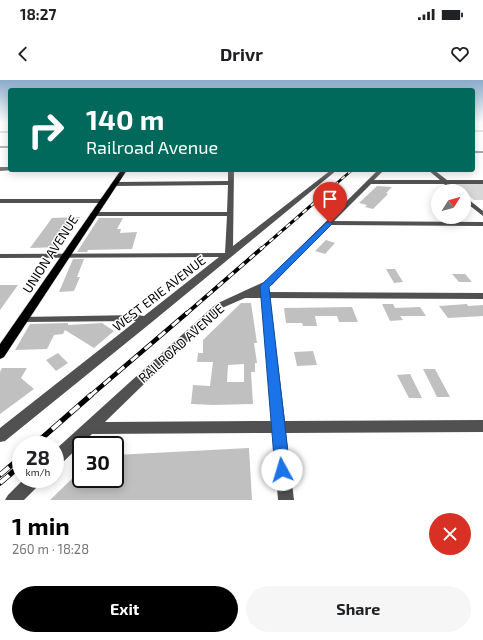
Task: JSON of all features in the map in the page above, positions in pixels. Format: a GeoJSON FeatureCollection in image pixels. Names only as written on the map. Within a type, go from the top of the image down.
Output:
{"type":"FeatureCollection","features":[{"type":"Feature","properties":{"kind":"main road","name":"UNION AVENUE"},"geometry":{"type":"LineString","coordinates":[[0,354],[123,172]]}},
{"type":"Feature","properties":{"kind":"street"},"geometry":{"type":"LineString","coordinates":[[0,256],[228,255],[228,214],[231,172]]}},
{"type":"Feature","properties":{"kind":"street","name":"WEST ERIE AVENUE"},"geometry":{"type":"LineString","coordinates":[[0,436],[148,320],[332,172]]}},
{"type":"Feature","properties":{"kind":"street","name":"RAILROAD AVENUE"},"geometry":{"type":"LineString","coordinates":[[64,452],[219,306],[235,298],[265,291],[379,172]]}},
{"type":"Feature","properties":{"kind":"street"},"geometry":{"type":"LineString","coordinates":[[434,172],[447,184]]}},
{"type":"Feature","properties":{"kind":"street"},"geometry":{"type":"LineString","coordinates":[[369,182],[483,182]]}},
{"type":"Feature","properties":{"kind":"street"},"geometry":{"type":"LineString","coordinates":[[114,184],[230,183]]}},
{"type":"Feature","properties":{"kind":"street"},"geometry":{"type":"LineString","coordinates":[[2,202],[102,201]]}},
{"type":"Feature","properties":{"kind":"street"},"geometry":{"type":"LineString","coordinates":[[471,204],[483,214]]}},
{"type":"Feature","properties":{"kind":"street"},"geometry":{"type":"LineString","coordinates":[[93,214],[228,214]]}},
{"type":"Feature","properties":{"kind":"street"},"geometry":{"type":"LineString","coordinates":[[330,223],[483,224]]}},
{"type":"Feature","properties":{"kind":"street"},"geometry":{"type":"LineString","coordinates":[[286,500],[277,426],[265,291],[483,296]]}},
{"type":"Feature","properties":{"kind":"street"},"geometry":{"type":"LineString","coordinates":[[24,318],[137,318],[148,320]]}},
{"type":"Feature","properties":{"kind":"street"},"geometry":{"type":"LineString","coordinates":[[89,428],[483,426]]}},
{"type":"Feature","properties":{"kind":"street"},"geometry":{"type":"LineString","coordinates":[[13,500],[26,488]]}},
{"type":"Feature","properties":{"kind":"shaded area"},"geometry":{"type":"Polygon","coordinates":[[[454,183],[483,183],[483,200],[474,200],[471,197],[471,184],[454,183]]]}},
{"type":"Feature","properties":{"kind":"building"},"geometry":{"type":"Polygon","coordinates":[[[377,186],[392,187],[386,193],[388,194],[373,209],[365,207],[367,205],[359,203],[377,186]]]}},
{"type":"Feature","properties":{"kind":"building"},"geometry":{"type":"Polygon","coordinates":[[[80,217],[59,247],[30,248],[52,218],[80,217]]]}},
{"type":"Feature","properties":{"kind":"building"},"geometry":{"type":"Polygon","coordinates":[[[99,218],[123,218],[117,229],[121,229],[120,233],[137,232],[132,249],[88,250],[87,252],[77,252],[99,218]]]}},
{"type":"Feature","properties":{"kind":"building"},"geometry":{"type":"Polygon","coordinates":[[[326,240],[335,243],[325,254],[315,251],[326,240]]]}},
{"type":"Feature","properties":{"kind":"building"},"geometry":{"type":"Polygon","coordinates":[[[73,259],[84,259],[77,277],[80,277],[74,291],[59,292],[73,259]]]}},
{"type":"Feature","properties":{"kind":"building"},"geometry":{"type":"Polygon","coordinates":[[[386,269],[395,269],[403,282],[394,283],[386,269]]]}},
{"type":"Feature","properties":{"kind":"building"},"geometry":{"type":"Polygon","coordinates":[[[452,274],[465,274],[472,282],[459,282],[452,274]]]}},
{"type":"Feature","properties":{"kind":"building"},"geometry":{"type":"Polygon","coordinates":[[[0,285],[18,285],[0,310],[0,285]]]}},
{"type":"Feature","properties":{"kind":"building"},"geometry":{"type":"Polygon","coordinates":[[[241,303],[251,303],[257,343],[254,343],[257,363],[255,363],[255,372],[251,372],[253,404],[191,404],[193,385],[210,386],[213,362],[197,362],[198,353],[203,353],[203,340],[241,303]],[[244,364],[228,365],[227,382],[244,382],[244,364]]]}},
{"type":"Feature","properties":{"kind":"building"},"geometry":{"type":"Polygon","coordinates":[[[382,304],[393,304],[395,308],[420,307],[426,316],[400,316],[403,320],[390,321],[382,304]]]}},
{"type":"Feature","properties":{"kind":"building"},"geometry":{"type":"Polygon","coordinates":[[[467,304],[468,306],[483,305],[483,316],[448,318],[439,306],[467,304]]]}},
{"type":"Feature","properties":{"kind":"building"},"geometry":{"type":"Polygon","coordinates":[[[352,307],[358,322],[339,322],[337,316],[315,316],[317,326],[303,326],[302,323],[286,323],[284,308],[352,307]]]}},
{"type":"Feature","properties":{"kind":"building"},"geometry":{"type":"Polygon","coordinates":[[[68,323],[68,325],[102,323],[114,331],[94,348],[65,330],[63,334],[54,335],[47,349],[15,350],[30,324],[68,323]]]}},
{"type":"Feature","properties":{"kind":"building"},"geometry":{"type":"Polygon","coordinates":[[[313,351],[317,365],[297,366],[294,352],[313,351]]]}},
{"type":"Feature","properties":{"kind":"building"},"geometry":{"type":"Polygon","coordinates":[[[58,353],[68,363],[56,371],[46,360],[58,353]]]}},
{"type":"Feature","properties":{"kind":"building"},"geometry":{"type":"Polygon","coordinates":[[[2,368],[27,368],[21,378],[34,389],[0,414],[0,372],[2,368]]]}},
{"type":"Feature","properties":{"kind":"building"},"geometry":{"type":"Polygon","coordinates":[[[423,369],[435,369],[450,397],[437,397],[423,369]]]}},
{"type":"Feature","properties":{"kind":"building"},"geometry":{"type":"Polygon","coordinates":[[[410,374],[422,398],[409,398],[397,375],[410,374]]]}},
{"type":"Feature","properties":{"kind":"building"},"geometry":{"type":"Polygon","coordinates":[[[249,448],[252,500],[50,500],[72,479],[72,488],[124,488],[124,455],[249,448]]]}},
{"type":"Feature","properties":{"kind":"railway"},"geometry":{"type":"LineString","coordinates":[[321,197],[350,172]]}},
{"type":"Feature","properties":{"kind":"railway"},"geometry":{"type":"LineString","coordinates":[[261,249],[322,196]]}},
{"type":"Feature","properties":{"kind":"railway"},"geometry":{"type":"LineString","coordinates":[[186,314],[262,248]]}},
{"type":"Feature","properties":{"kind":"railway"},"geometry":{"type":"LineString","coordinates":[[90,396],[187,313]]}},
{"type":"Feature","properties":{"kind":"railway"},"geometry":{"type":"LineString","coordinates":[[44,436],[91,395]]}},
{"type":"Feature","properties":{"kind":"railway"},"geometry":{"type":"LineString","coordinates":[[0,475],[12,465]]}},
{"type":"Feature","properties":{"kind":"railway"},"geometry":{"type":"LineString","coordinates":[[0,483],[12,473]]}},
{"type":"Feature","properties":{"kind":"route"},"geometry":{"type":"LineString","coordinates":[[282,470],[264,286],[270,283],[330,223]]}}]}
